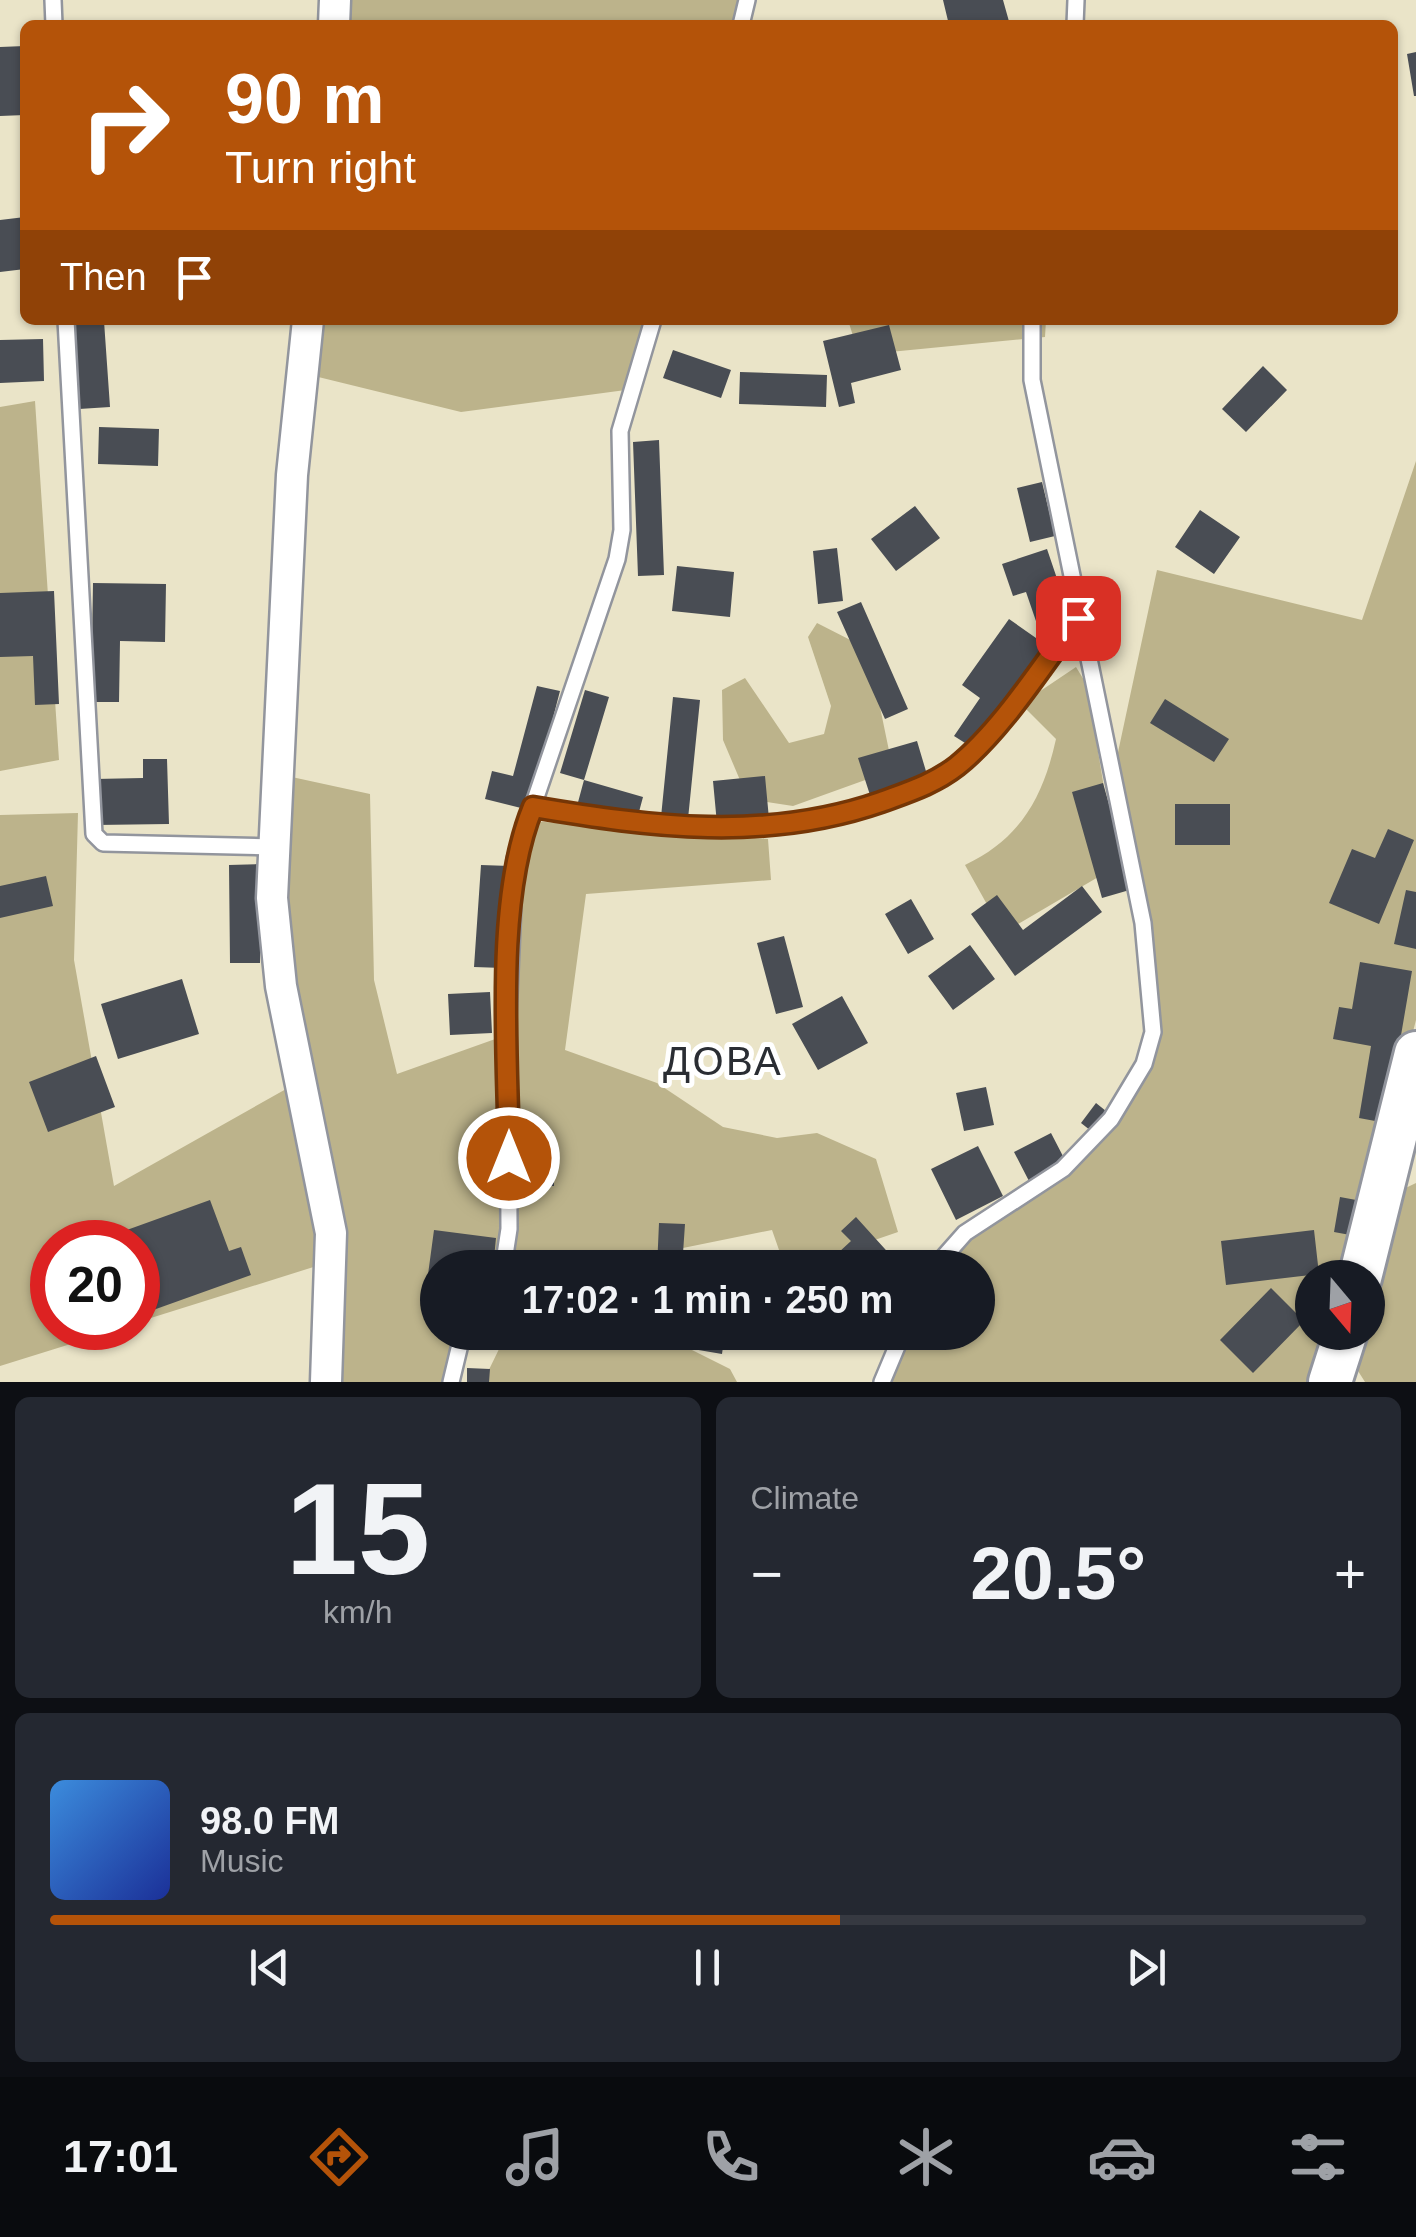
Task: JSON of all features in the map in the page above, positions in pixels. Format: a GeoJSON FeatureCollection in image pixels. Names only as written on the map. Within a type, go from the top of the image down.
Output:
{"type":"FeatureCollection","features":[{"type":"Feature","properties":{"kind":"street"},"geometry":{"type":"LineString","coordinates":[[307,325],[292,475],[272,898],[281,986],[331,1233],[326,1382]]}},
{"type":"Feature","properties":{"kind":"street"},"geometry":{"type":"LineString","coordinates":[[1364,1260],[1416,1053]]}},
{"type":"Feature","properties":{"kind":"street"},"geometry":{"type":"LineString","coordinates":[[1330,1382],[1340,1350]]}},
{"type":"Feature","properties":{"kind":"lane"},"geometry":{"type":"LineString","coordinates":[[66,325],[94,834],[103,843],[274,847]]}},
{"type":"Feature","properties":{"kind":"lane"},"geometry":{"type":"LineString","coordinates":[[506,1250],[512,891],[518,848],[620,544],[620,430],[652,325]]}},
{"type":"Feature","properties":{"kind":"lane"},"geometry":{"type":"LineString","coordinates":[[949,1250],[965,1233],[1063,1169],[1111,1119],[1130,1092],[1150,1050],[1154,1014],[1143,923],[1032,380],[1032,325]]}},
{"type":"Feature","properties":{"kind":"lane"},"geometry":{"type":"LineString","coordinates":[[533,807],[624,823],[703,829],[774,826],[857,810],[917,789],[960,764],[1078,618]]}},
{"type":"Feature","properties":{"kind":"lane"},"geometry":{"type":"LineString","coordinates":[[452,1382],[459,1350]]}},
{"type":"Feature","properties":{"kind":"lane"},"geometry":{"type":"LineString","coordinates":[[882,1382],[895,1350]]}},
{"type":"Feature","properties":{"kind":"shaded area"},"geometry":{"type":"Polygon","coordinates":[[[0,0],[1416,0],[1416,1382],[0,1382],[0,0]]]}},
{"type":"Feature","properties":{"kind":"shaded area"},"geometry":{"type":"Polygon","coordinates":[[[338,0],[754,0],[750,20],[336,20],[338,0]]]}},
{"type":"Feature","properties":{"kind":"shaded area"},"geometry":{"type":"Polygon","coordinates":[[[309,325],[658,325],[633,389],[461,412],[302,373],[309,325]]]}},
{"type":"Feature","properties":{"kind":"shaded area"},"geometry":{"type":"Polygon","coordinates":[[[850,325],[1046,325],[1045,337],[859,355],[850,325]]]}},
{"type":"Feature","properties":{"kind":"shaded area"},"geometry":{"type":"Polygon","coordinates":[[[35,401],[59,760],[0,771],[0,407],[35,401]]]}},
{"type":"Feature","properties":{"kind":"shaded area"},"geometry":{"type":"Polygon","coordinates":[[[1416,461],[1416,1020],[1368,1206],[1416,1183],[1416,1382],[1365,1382],[1345,1350],[1385,1350],[1385,1260],[1295,1260],[1295,1350],[1338,1350],[1321,1382],[890,1382],[901,1350],[995,1350],[995,1250],[954,1250],[1022,1195],[1083,1158],[1119,1123],[1153,1064],[1158,990],[1150,920],[1114,771],[1157,570],[1362,620],[1416,461]]]}},
{"type":"Feature","properties":{"kind":"shaded area"},"geometry":{"type":"Polygon","coordinates":[[[817,623],[868,649],[893,770],[793,806],[748,799],[723,740],[722,690],[745,678],[789,743],[824,734],[831,706],[808,637],[817,623]]]}},
{"type":"Feature","properties":{"kind":"shaded area"},"geometry":{"type":"Polygon","coordinates":[[[1076,667],[1087,685],[1117,866],[1003,933],[965,865],[1001,843],[1015,829],[1036,798],[1051,760],[1056,739],[1021,704],[1076,667]]]}},
{"type":"Feature","properties":{"kind":"shaded area"},"geometry":{"type":"Polygon","coordinates":[[[278,774],[370,794],[374,980],[397,1074],[515,1032],[520,857],[532,821],[768,839],[771,880],[586,894],[565,1050],[657,1083],[723,1127],[777,1138],[817,1133],[876,1159],[898,1232],[846,1250],[779,1250],[772,1230],[678,1249],[420,1250],[420,1350],[463,1350],[458,1382],[338,1382],[339,1259],[160,1315],[160,1220],[30,1220],[30,1350],[51,1350],[0,1366],[0,815],[78,813],[74,960],[114,1186],[295,1084],[278,774]]]}},
{"type":"Feature","properties":{"kind":"shaded area"},"geometry":{"type":"Polygon","coordinates":[[[499,1350],[692,1350],[730,1369],[737,1382],[483,1382],[499,1350]]]}},
{"type":"Feature","properties":{"kind":"building"},"geometry":{"type":"Polygon","coordinates":[[[943,0],[1003,0],[1009,20],[948,20],[943,0]]]}},
{"type":"Feature","properties":{"kind":"building"},"geometry":{"type":"Polygon","coordinates":[[[20,46],[20,115],[0,116],[0,47],[20,46]]]}},
{"type":"Feature","properties":{"kind":"building"},"geometry":{"type":"Polygon","coordinates":[[[1416,52],[1416,96],[1414,96],[1407,54],[1416,52]]]}},
{"type":"Feature","properties":{"kind":"building"},"geometry":{"type":"Polygon","coordinates":[[[20,218],[20,270],[0,272],[0,220],[20,218]]]}},
{"type":"Feature","properties":{"kind":"building"},"geometry":{"type":"Polygon","coordinates":[[[73,325],[104,325],[110,407],[79,409],[73,325]]]}},
{"type":"Feature","properties":{"kind":"building"},"geometry":{"type":"Polygon","coordinates":[[[889,325],[901,370],[851,383],[855,403],[839,407],[823,341],[889,325]]]}},
{"type":"Feature","properties":{"kind":"building"},"geometry":{"type":"Polygon","coordinates":[[[43,339],[44,381],[0,383],[0,340],[43,339]]]}},
{"type":"Feature","properties":{"kind":"building"},"geometry":{"type":"Polygon","coordinates":[[[673,350],[731,370],[721,398],[663,378],[673,350]]]}},
{"type":"Feature","properties":{"kind":"building"},"geometry":{"type":"Polygon","coordinates":[[[1263,366],[1287,390],[1246,432],[1222,409],[1263,366]]]}},
{"type":"Feature","properties":{"kind":"building"},"geometry":{"type":"Polygon","coordinates":[[[740,372],[827,375],[826,407],[739,404],[740,372]]]}},
{"type":"Feature","properties":{"kind":"building"},"geometry":{"type":"Polygon","coordinates":[[[99,427],[159,429],[158,466],[98,464],[99,427]]]}},
{"type":"Feature","properties":{"kind":"building"},"geometry":{"type":"Polygon","coordinates":[[[659,440],[664,575],[638,576],[633,442],[659,440]]]}},
{"type":"Feature","properties":{"kind":"building"},"geometry":{"type":"Polygon","coordinates":[[[1042,482],[1055,536],[1030,542],[1017,488],[1042,482]]]}},
{"type":"Feature","properties":{"kind":"building"},"geometry":{"type":"Polygon","coordinates":[[[915,506],[940,538],[896,571],[871,539],[915,506]]]}},
{"type":"Feature","properties":{"kind":"building"},"geometry":{"type":"Polygon","coordinates":[[[1200,510],[1240,537],[1214,574],[1175,547],[1200,510]]]}},
{"type":"Feature","properties":{"kind":"building"},"geometry":{"type":"Polygon","coordinates":[[[837,548],[843,601],[818,604],[813,551],[837,548]]]}},
{"type":"Feature","properties":{"kind":"building"},"geometry":{"type":"Polygon","coordinates":[[[1047,549],[1069,614],[1037,624],[1026,592],[1013,596],[1002,564],[1047,549]]]}},
{"type":"Feature","properties":{"kind":"building"},"geometry":{"type":"Polygon","coordinates":[[[677,566],[734,572],[730,617],[672,611],[677,566]]]}},
{"type":"Feature","properties":{"kind":"building"},"geometry":{"type":"Polygon","coordinates":[[[93,583],[166,584],[165,642],[120,641],[119,702],[91,702],[93,583]]]}},
{"type":"Feature","properties":{"kind":"building"},"geometry":{"type":"Polygon","coordinates":[[[54,591],[59,704],[35,705],[33,656],[0,657],[0,593],[54,591]]]}},
{"type":"Feature","properties":{"kind":"building"},"geometry":{"type":"Polygon","coordinates":[[[861,602],[908,709],[885,719],[837,612],[861,602]]]}},
{"type":"Feature","properties":{"kind":"building"},"geometry":{"type":"Polygon","coordinates":[[[1009,619],[1046,645],[973,748],[954,736],[980,698],[962,685],[1009,619]]]}},
{"type":"Feature","properties":{"kind":"building"},"geometry":{"type":"Polygon","coordinates":[[[537,686],[560,691],[529,810],[485,799],[492,771],[513,776],[537,686]]]}},
{"type":"Feature","properties":{"kind":"building"},"geometry":{"type":"Polygon","coordinates":[[[585,690],[609,697],[584,780],[560,773],[585,690]]]}},
{"type":"Feature","properties":{"kind":"building"},"geometry":{"type":"Polygon","coordinates":[[[673,697],[700,700],[688,819],[661,817],[673,697]]]}},
{"type":"Feature","properties":{"kind":"building"},"geometry":{"type":"Polygon","coordinates":[[[1165,699],[1229,739],[1214,762],[1150,723],[1165,699]]]}},
{"type":"Feature","properties":{"kind":"building"},"geometry":{"type":"Polygon","coordinates":[[[917,741],[928,778],[870,795],[858,758],[917,741]]]}},
{"type":"Feature","properties":{"kind":"building"},"geometry":{"type":"Polygon","coordinates":[[[143,759],[167,759],[169,824],[96,825],[95,779],[143,778],[143,759]]]}},
{"type":"Feature","properties":{"kind":"building"},"geometry":{"type":"Polygon","coordinates":[[[765,776],[769,819],[717,824],[713,781],[765,776]]]}},
{"type":"Feature","properties":{"kind":"building"},"geometry":{"type":"Polygon","coordinates":[[[584,780],[643,797],[636,823],[577,806],[584,780]]]}},
{"type":"Feature","properties":{"kind":"building"},"geometry":{"type":"Polygon","coordinates":[[[1103,783],[1133,889],[1102,898],[1072,792],[1103,783]]]}},
{"type":"Feature","properties":{"kind":"building"},"geometry":{"type":"Polygon","coordinates":[[[1175,804],[1230,804],[1230,845],[1175,845],[1175,804]]]}},
{"type":"Feature","properties":{"kind":"building"},"geometry":{"type":"Polygon","coordinates":[[[1388,829],[1414,840],[1379,924],[1329,903],[1352,849],[1375,858],[1388,829]]]}},
{"type":"Feature","properties":{"kind":"building"},"geometry":{"type":"Polygon","coordinates":[[[260,864],[260,963],[230,963],[229,865],[260,864]]]}},
{"type":"Feature","properties":{"kind":"building"},"geometry":{"type":"Polygon","coordinates":[[[481,865],[510,866],[503,968],[474,967],[481,865]]]}},
{"type":"Feature","properties":{"kind":"building"},"geometry":{"type":"Polygon","coordinates":[[[46,876],[53,906],[0,918],[0,886],[46,876]]]}},
{"type":"Feature","properties":{"kind":"building"},"geometry":{"type":"Polygon","coordinates":[[[1082,886],[1102,912],[1015,976],[971,914],[997,895],[1023,930],[1082,886]]]}},
{"type":"Feature","properties":{"kind":"building"},"geometry":{"type":"Polygon","coordinates":[[[1406,890],[1416,892],[1416,949],[1394,944],[1406,890]]]}},
{"type":"Feature","properties":{"kind":"building"},"geometry":{"type":"Polygon","coordinates":[[[911,899],[934,939],[908,954],[885,914],[911,899]]]}},
{"type":"Feature","properties":{"kind":"building"},"geometry":{"type":"Polygon","coordinates":[[[784,936],[803,1007],[776,1014],[757,943],[784,936]]]}},
{"type":"Feature","properties":{"kind":"building"},"geometry":{"type":"Polygon","coordinates":[[[970,945],[995,979],[953,1010],[928,976],[970,945]]]}},
{"type":"Feature","properties":{"kind":"building"},"geometry":{"type":"Polygon","coordinates":[[[1360,962],[1412,971],[1386,1123],[1359,1118],[1371,1046],[1333,1039],[1339,1007],[1352,1009],[1360,962]]]}},
{"type":"Feature","properties":{"kind":"building"},"geometry":{"type":"Polygon","coordinates":[[[182,979],[199,1034],[118,1059],[101,1004],[182,979]]]}},
{"type":"Feature","properties":{"kind":"building"},"geometry":{"type":"Polygon","coordinates":[[[490,992],[492,1033],[450,1035],[448,994],[490,992]]]}},
{"type":"Feature","properties":{"kind":"building"},"geometry":{"type":"Polygon","coordinates":[[[842,996],[868,1043],[818,1070],[792,1024],[842,996]]]}},
{"type":"Feature","properties":{"kind":"building"},"geometry":{"type":"Polygon","coordinates":[[[96,1056],[115,1107],[48,1132],[29,1082],[96,1056]]]}},
{"type":"Feature","properties":{"kind":"building"},"geometry":{"type":"Polygon","coordinates":[[[986,1087],[994,1125],[964,1131],[956,1093],[986,1087]]]}},
{"type":"Feature","properties":{"kind":"building"},"geometry":{"type":"Polygon","coordinates":[[[1096,1103],[1111,1115],[1095,1134],[1081,1123],[1096,1103]]]}},
{"type":"Feature","properties":{"kind":"building"},"geometry":{"type":"Polygon","coordinates":[[[1051,1133],[1066,1162],[1029,1181],[1014,1152],[1051,1133]]]}},
{"type":"Feature","properties":{"kind":"building"},"geometry":{"type":"Polygon","coordinates":[[[978,1146],[1003,1196],[956,1220],[931,1169],[978,1146]]]}},
{"type":"Feature","properties":{"kind":"building"},"geometry":{"type":"Polygon","coordinates":[[[554,1150],[554,1186],[533,1186],[532,1151],[554,1150]]]}},
{"type":"Feature","properties":{"kind":"building"},"geometry":{"type":"Polygon","coordinates":[[[1340,1197],[1367,1202],[1361,1237],[1334,1232],[1340,1197]]]}},
{"type":"Feature","properties":{"kind":"building"},"geometry":{"type":"Polygon","coordinates":[[[210,1200],[229,1251],[241,1247],[251,1275],[160,1308],[160,1220],[155,1220],[210,1200]]]}},
{"type":"Feature","properties":{"kind":"building"},"geometry":{"type":"Polygon","coordinates":[[[856,1217],[886,1250],[841,1250],[851,1241],[841,1231],[856,1217]]]}},
{"type":"Feature","properties":{"kind":"building"},"geometry":{"type":"Polygon","coordinates":[[[659,1223],[685,1224],[683,1250],[658,1250],[659,1223]]]}},
{"type":"Feature","properties":{"kind":"building"},"geometry":{"type":"Polygon","coordinates":[[[434,1230],[496,1238],[495,1250],[431,1250],[434,1230]]]}},
{"type":"Feature","properties":{"kind":"building"},"geometry":{"type":"Polygon","coordinates":[[[1314,1230],[1317,1260],[1295,1260],[1295,1277],[1226,1285],[1221,1241],[1314,1230]]]}},
{"type":"Feature","properties":{"kind":"building"},"geometry":{"type":"Polygon","coordinates":[[[1271,1288],[1295,1312],[1295,1330],[1253,1373],[1220,1340],[1271,1288]]]}},
{"type":"Feature","properties":{"kind":"building"},"geometry":{"type":"Polygon","coordinates":[[[467,1368],[490,1369],[489,1382],[467,1382],[467,1368]]]}},
{"type":"Feature","properties":{"kind":"district","name":"ДОВА"},"geometry":{"type":"Point","coordinates":[723,1061]}},
{"type":"Feature","properties":{"kind":"route"},"geometry":{"type":"LineString","coordinates":[[509,1158],[508,1017],[515,860],[533,807],[624,823],[703,829],[774,826],[857,810],[938,780],[960,764],[1078,618]]}}]}
